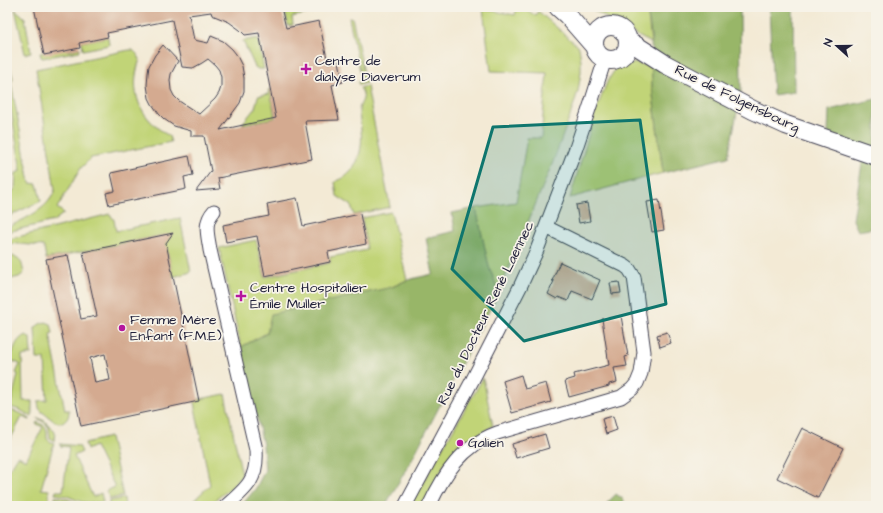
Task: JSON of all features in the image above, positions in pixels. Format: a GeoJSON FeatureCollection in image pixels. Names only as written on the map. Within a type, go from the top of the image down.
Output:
{"type":"FeatureCollection","features":[{"type":"Feature","properties":{"kind":"main road"},"geometry":{"type":"LineString","coordinates":[[562,11],[601,28]]}},
{"type":"Feature","properties":{"kind":"main road"},"geometry":{"type":"LineString","coordinates":[[562,11],[607,54]]}},
{"type":"Feature","properties":{"kind":"main road"},"geometry":{"type":"LineString","coordinates":[[608,26],[622,28],[629,41],[628,46],[607,54],[594,39],[597,33],[601,28],[608,26]]}},
{"type":"Feature","properties":{"kind":"main road","name":"Rue de Folgensbourg"},"geometry":{"type":"LineString","coordinates":[[629,41],[666,64],[786,125],[876,156]]}},
{"type":"Feature","properties":{"kind":"main road","name":"Rue de Folgensbourg"},"geometry":{"type":"LineString","coordinates":[[607,54],[666,64]]}},
{"type":"Feature","properties":{"kind":"street","name":"Rue du Docteur René Laennec"},"geometry":{"type":"LineString","coordinates":[[405,506],[472,381],[520,287],[537,250],[576,148],[607,54]]}},
{"type":"Feature","properties":{"kind":"street"},"geometry":{"type":"LineString","coordinates":[[214,211],[208,221],[210,250],[256,450],[255,471],[248,486],[226,506]]}},
{"type":"Feature","properties":{"kind":"street"},"geometry":{"type":"LineString","coordinates":[[429,506],[447,472],[464,453],[487,437],[621,397],[632,389],[637,383],[641,374],[644,352],[634,277],[629,269],[546,227]]}},
{"type":"Feature","properties":{"kind":"highlighted area"},"geometry":{"type":"Polygon","coordinates":[[[640,120],[666,304],[524,341],[452,269],[493,127],[640,120]]]}},
{"type":"Feature","properties":{"kind":"green space"},"geometry":{"type":"Polygon","coordinates":[[[284,7],[322,7],[323,10],[292,17],[293,25],[288,26],[284,7]]]}},
{"type":"Feature","properties":{"kind":"green space"},"geometry":{"type":"Polygon","coordinates":[[[517,7],[522,7],[536,16],[538,11],[579,47],[581,72],[578,91],[553,162],[499,292],[489,267],[476,208],[516,202],[527,138],[541,138],[547,73],[491,71],[483,9],[515,15],[517,7]]]}},
{"type":"Feature","properties":{"kind":"green space"},"geometry":{"type":"Polygon","coordinates":[[[589,7],[647,7],[651,43],[620,26],[589,7]]]}},
{"type":"Feature","properties":{"kind":"green space"},"geometry":{"type":"Polygon","coordinates":[[[647,7],[675,7],[675,11],[692,7],[740,7],[741,93],[728,157],[663,173],[652,87],[651,35],[647,7]]]}},
{"type":"Feature","properties":{"kind":"green space"},"geometry":{"type":"Polygon","coordinates":[[[769,7],[793,7],[794,92],[773,95],[769,7]]]}},
{"type":"Feature","properties":{"kind":"green space"},"geometry":{"type":"Polygon","coordinates":[[[15,9],[25,18],[31,52],[25,54],[15,9]]]}},
{"type":"Feature","properties":{"kind":"green space"},"geometry":{"type":"Polygon","coordinates":[[[352,17],[366,83],[359,85],[358,82],[362,81],[349,18],[352,17]]]}},
{"type":"Feature","properties":{"kind":"green space"},"geometry":{"type":"Polygon","coordinates":[[[108,37],[109,45],[83,50],[82,42],[108,37]]]}},
{"type":"Feature","properties":{"kind":"green space"},"geometry":{"type":"Polygon","coordinates":[[[258,38],[264,69],[258,69],[255,67],[243,41],[258,38]]]}},
{"type":"Feature","properties":{"kind":"green space"},"geometry":{"type":"Polygon","coordinates":[[[80,48],[80,51],[43,58],[41,57],[40,53],[68,51],[80,48]]]}},
{"type":"Feature","properties":{"kind":"green space"},"geometry":{"type":"Polygon","coordinates":[[[133,50],[140,59],[135,83],[139,104],[151,121],[169,136],[171,142],[91,158],[81,168],[57,208],[64,213],[54,221],[7,232],[7,228],[35,213],[47,203],[55,190],[36,69],[133,50]]]}},
{"type":"Feature","properties":{"kind":"green space"},"geometry":{"type":"Polygon","coordinates":[[[7,55],[13,78],[11,83],[30,183],[37,184],[41,201],[7,217],[7,197],[15,189],[16,173],[21,171],[7,84],[7,55]]]}},
{"type":"Feature","properties":{"kind":"green space"},"geometry":{"type":"Polygon","coordinates":[[[636,63],[652,67],[652,87],[663,173],[570,198],[595,113],[607,82],[616,68],[636,63]]]}},
{"type":"Feature","properties":{"kind":"green space"},"geometry":{"type":"Polygon","coordinates":[[[367,86],[390,207],[354,215],[351,205],[337,196],[335,182],[345,177],[354,167],[361,149],[359,108],[363,95],[360,88],[367,86]]]}},
{"type":"Feature","properties":{"kind":"green space"},"geometry":{"type":"Polygon","coordinates":[[[270,89],[275,118],[242,124],[255,108],[258,96],[269,94],[268,90],[270,89]]]}},
{"type":"Feature","properties":{"kind":"green space"},"geometry":{"type":"Polygon","coordinates":[[[876,99],[876,228],[858,231],[853,220],[864,151],[828,133],[829,110],[876,99]]]}},
{"type":"Feature","properties":{"kind":"green space"},"geometry":{"type":"Polygon","coordinates":[[[476,208],[489,267],[499,292],[411,461],[385,506],[241,506],[256,488],[265,470],[263,445],[241,347],[267,333],[271,314],[392,287],[407,280],[433,274],[426,238],[455,231],[452,213],[476,208]]]}},
{"type":"Feature","properties":{"kind":"green space"},"geometry":{"type":"Polygon","coordinates":[[[391,212],[407,280],[392,287],[267,333],[241,347],[219,248],[256,240],[265,277],[330,263],[330,257],[367,250],[362,218],[391,212]]]}},
{"type":"Feature","properties":{"kind":"green space"},"geometry":{"type":"Polygon","coordinates":[[[110,214],[114,220],[116,231],[180,218],[191,272],[173,277],[164,235],[46,259],[43,246],[7,243],[7,241],[13,238],[110,214]]]}},
{"type":"Feature","properties":{"kind":"green space"},"geometry":{"type":"Polygon","coordinates":[[[7,256],[15,257],[20,260],[24,273],[19,277],[7,280],[7,256]]]}},
{"type":"Feature","properties":{"kind":"green space"},"geometry":{"type":"Polygon","coordinates":[[[46,322],[51,324],[53,333],[50,334],[65,410],[69,410],[68,418],[62,423],[55,422],[39,408],[38,401],[47,400],[45,359],[37,359],[35,328],[46,322]]]}},
{"type":"Feature","properties":{"kind":"green space"},"geometry":{"type":"Polygon","coordinates":[[[26,335],[30,338],[31,354],[22,356],[23,401],[32,401],[32,417],[20,410],[10,407],[18,374],[16,373],[20,364],[10,360],[17,342],[26,335]]]}},
{"type":"Feature","properties":{"kind":"green space"},"geometry":{"type":"Polygon","coordinates":[[[483,378],[493,426],[468,440],[445,463],[424,506],[409,506],[483,378]]]}},
{"type":"Feature","properties":{"kind":"green space"},"geometry":{"type":"Polygon","coordinates":[[[225,394],[242,475],[231,488],[207,506],[190,506],[190,504],[210,485],[194,402],[199,401],[199,399],[225,394]]]}},
{"type":"Feature","properties":{"kind":"green space"},"geometry":{"type":"Polygon","coordinates":[[[7,409],[20,413],[30,419],[22,417],[8,444],[7,409]]]}},
{"type":"Feature","properties":{"kind":"green space"},"geometry":{"type":"Polygon","coordinates":[[[38,418],[45,421],[55,432],[54,441],[50,438],[48,426],[38,418]]]}},
{"type":"Feature","properties":{"kind":"green space"},"geometry":{"type":"Polygon","coordinates":[[[37,422],[45,426],[47,431],[47,439],[54,443],[41,489],[49,490],[50,506],[7,506],[7,470],[12,466],[18,456],[26,460],[43,427],[36,424],[37,422]]]}},
{"type":"Feature","properties":{"kind":"green space"},"geometry":{"type":"Polygon","coordinates":[[[110,437],[123,496],[110,499],[106,491],[115,487],[95,446],[87,450],[85,443],[110,437]]]}},
{"type":"Feature","properties":{"kind":"green space"},"geometry":{"type":"Polygon","coordinates":[[[60,444],[79,446],[82,452],[74,456],[93,497],[101,493],[103,502],[82,502],[67,496],[55,494],[56,491],[63,491],[69,447],[60,446],[60,444]]]}},
{"type":"Feature","properties":{"kind":"green space"},"geometry":{"type":"Polygon","coordinates":[[[616,494],[624,500],[623,506],[607,506],[607,503],[616,494]]]}},
{"type":"Feature","properties":{"kind":"green space"},"geometry":{"type":"Polygon","coordinates":[[[55,497],[84,505],[104,504],[104,506],[56,506],[55,497]]]}},
{"type":"Feature","properties":{"kind":"green space"},"geometry":{"type":"Polygon","coordinates":[[[124,498],[125,506],[109,506],[109,501],[124,498]]]}},
{"type":"Feature","properties":{"kind":"building"},"geometry":{"type":"Polygon","coordinates":[[[34,7],[281,7],[286,28],[319,21],[328,63],[339,61],[343,82],[332,85],[339,120],[305,121],[312,159],[218,178],[220,189],[196,191],[211,171],[204,136],[191,136],[191,131],[174,126],[159,114],[149,98],[147,85],[149,66],[163,45],[178,61],[171,74],[170,80],[171,90],[174,96],[199,114],[215,99],[219,93],[221,87],[221,77],[219,70],[208,59],[193,68],[182,67],[172,20],[107,33],[108,37],[79,43],[80,48],[44,55],[34,7]],[[211,12],[189,15],[194,40],[208,43],[211,36],[223,41],[236,54],[242,66],[244,78],[244,91],[240,103],[220,130],[276,118],[259,33],[245,35],[229,22],[212,15],[211,12]]]}},
{"type":"Feature","properties":{"kind":"building"},"geometry":{"type":"Polygon","coordinates":[[[189,156],[193,175],[184,177],[186,189],[109,205],[106,193],[115,191],[111,173],[189,156]]]}},
{"type":"Feature","properties":{"kind":"building"},"geometry":{"type":"Polygon","coordinates":[[[297,198],[303,226],[360,214],[366,244],[328,252],[330,262],[265,276],[257,236],[226,242],[223,225],[269,216],[267,204],[297,198]]]}},
{"type":"Feature","properties":{"kind":"building"},"geometry":{"type":"Polygon","coordinates":[[[659,200],[664,230],[652,232],[647,202],[659,200]]]}},
{"type":"Feature","properties":{"kind":"building"},"geometry":{"type":"Polygon","coordinates":[[[587,203],[590,221],[579,223],[576,205],[587,203]]]}},
{"type":"Feature","properties":{"kind":"building","name":"Femme Mère Enfant (F.M.E)"},"geometry":{"type":"Polygon","coordinates":[[[173,233],[166,243],[199,401],[81,426],[46,259],[68,255],[81,319],[97,316],[83,252],[173,233]],[[105,354],[90,358],[95,383],[110,380],[105,354]]]}},
{"type":"Feature","properties":{"kind":"building"},"geometry":{"type":"Polygon","coordinates":[[[560,262],[600,280],[592,299],[572,291],[568,301],[558,297],[557,299],[548,294],[560,262]]]}},
{"type":"Feature","properties":{"kind":"building"},"geometry":{"type":"Polygon","coordinates":[[[619,282],[621,293],[612,294],[610,283],[619,282]]]}},
{"type":"Feature","properties":{"kind":"building"},"geometry":{"type":"Polygon","coordinates":[[[621,316],[628,356],[625,357],[627,366],[614,368],[617,382],[609,384],[609,386],[569,397],[565,381],[575,378],[574,374],[609,365],[602,319],[621,316]]]}},
{"type":"Feature","properties":{"kind":"building"},"geometry":{"type":"Polygon","coordinates":[[[667,332],[671,343],[660,347],[657,335],[667,332]]]}},
{"type":"Feature","properties":{"kind":"building"},"geometry":{"type":"Polygon","coordinates":[[[521,375],[525,389],[546,383],[551,402],[512,413],[503,381],[521,375]]]}},
{"type":"Feature","properties":{"kind":"building"},"geometry":{"type":"Polygon","coordinates":[[[613,416],[617,430],[606,434],[602,419],[613,416]]]}},
{"type":"Feature","properties":{"kind":"building"},"geometry":{"type":"Polygon","coordinates":[[[802,428],[843,448],[818,498],[777,478],[802,428]]]}},
{"type":"Feature","properties":{"kind":"building"},"geometry":{"type":"Polygon","coordinates":[[[545,434],[549,448],[516,458],[512,444],[545,434]]]}},
{"type":"Feature","properties":{"kind":"place","name":"Centre de dialyse Diaverum"},"geometry":{"type":"Point","coordinates":[306,69]}},
{"type":"Feature","properties":{"kind":"place","name":"Centre Hospitalier Émile Muller"},"geometry":{"type":"Point","coordinates":[241,296]}},
{"type":"Feature","properties":{"kind":"place","name":"Femme Mère Enfant (F.M.E)"},"geometry":{"type":"Point","coordinates":[122,328]}},
{"type":"Feature","properties":{"kind":"place","name":"Galien"},"geometry":{"type":"Point","coordinates":[460,443]}}]}
